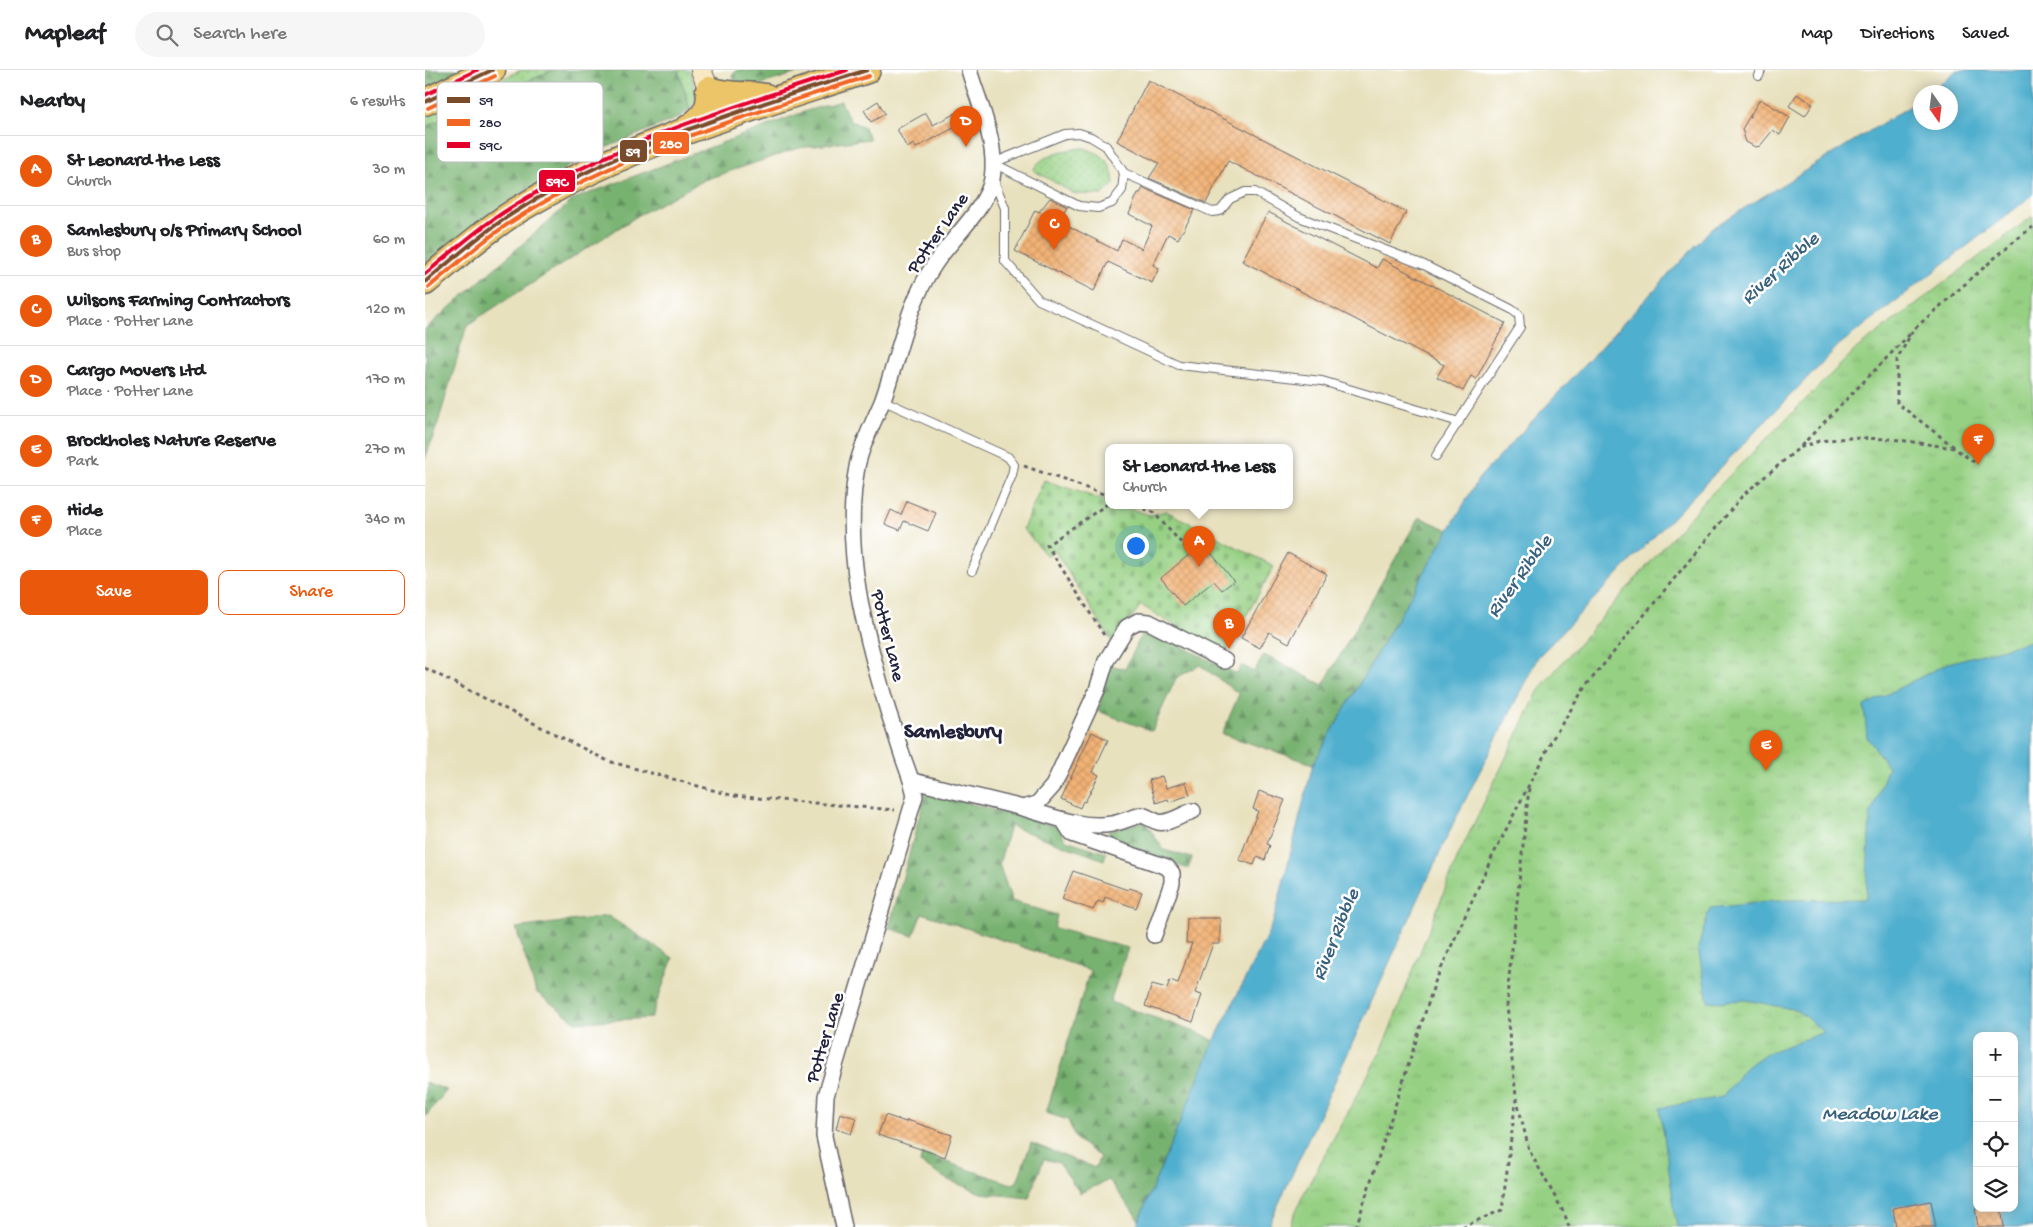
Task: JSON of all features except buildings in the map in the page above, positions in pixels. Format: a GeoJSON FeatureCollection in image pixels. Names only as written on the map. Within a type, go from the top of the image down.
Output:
{"type":"FeatureCollection","features":[{"type":"Feature","properties":{"kind":"highway"},"geometry":{"type":"LineString","coordinates":[[467,82],[492,70]]}},
{"type":"Feature","properties":{"kind":"highway"},"geometry":{"type":"LineString","coordinates":[[425,282],[496,225],[526,205],[555,188],[619,156],[781,98],[867,70]]}},
{"type":"Feature","properties":{"kind":"highway"},"geometry":{"type":"LineString","coordinates":[[704,75],[730,96],[750,94],[781,98]]}},
{"type":"Feature","properties":{"kind":"highway"},"geometry":{"type":"LineString","coordinates":[[683,132],[699,120],[708,109],[710,97],[704,75]]}},
{"type":"Feature","properties":{"kind":"highway"},"geometry":{"type":"LineString","coordinates":[[425,102],[437,96]]}},
{"type":"Feature","properties":{"kind":"street"},"geometry":{"type":"LineString","coordinates":[[969,70],[992,147],[993,170]]}},
{"type":"Feature","properties":{"kind":"street","name":"Potter Lane"},"geometry":{"type":"LineString","coordinates":[[844,1227],[824,1136],[826,1096],[915,796],[913,781],[905,762],[874,661],[856,579],[851,516],[857,465],[882,400],[912,304],[933,265],[984,198],[990,188],[993,170]]}},
{"type":"Feature","properties":{"kind":"street"},"geometry":{"type":"LineString","coordinates":[[1023,808],[1037,804],[1053,786],[1097,690],[1106,662],[1127,627],[1138,621],[1149,622],[1225,661]]}},
{"type":"Feature","properties":{"kind":"street"},"geometry":{"type":"LineString","coordinates":[[913,781],[1083,824],[1113,824],[1142,815],[1159,823],[1171,822],[1177,817],[1193,810]]}},
{"type":"Feature","properties":{"kind":"street"},"geometry":{"type":"LineString","coordinates":[[1063,820],[1072,834],[1167,867],[1172,873],[1172,883],[1154,935]]}},
{"type":"Feature","properties":{"kind":"lane"},"geometry":{"type":"LineString","coordinates":[[993,170],[1065,134],[1079,133],[1091,137],[1106,146],[1124,173],[1212,212],[1220,211],[1230,199],[1245,192],[1255,192],[1299,217],[1424,265],[1511,309],[1519,315],[1520,327],[1436,456]]}},
{"type":"Feature","properties":{"kind":"lane"},"geometry":{"type":"LineString","coordinates":[[993,170],[1079,206],[1098,208],[1112,203],[1122,190],[1124,173]]}},
{"type":"Feature","properties":{"kind":"lane"},"geometry":{"type":"LineString","coordinates":[[993,170],[1005,208],[1005,261],[1039,300],[1179,365],[1322,381],[1459,422]]}},
{"type":"Feature","properties":{"kind":"lane"},"geometry":{"type":"LineString","coordinates":[[882,400],[1008,457],[1014,465],[1012,475],[972,571]]}},
{"type":"Feature","properties":{"kind":"path"},"geometry":{"type":"LineString","coordinates":[[1356,1227],[1435,982],[1491,859],[1553,738],[1585,687],[1743,495],[1799,448],[1913,330],[2015,240],[2033,227]]}},
{"type":"Feature","properties":{"kind":"path"},"geometry":{"type":"LineString","coordinates":[[1913,330],[1897,360],[1897,403],[1974,462]]}},
{"type":"Feature","properties":{"kind":"path"},"geometry":{"type":"LineString","coordinates":[[1799,448],[1819,441],[1849,438],[1892,439],[1955,448]]}},
{"type":"Feature","properties":{"kind":"path"},"geometry":{"type":"LineString","coordinates":[[1014,465],[1023,466],[1105,495]]}},
{"type":"Feature","properties":{"kind":"path"},"geometry":{"type":"LineString","coordinates":[[1105,506],[1047,545],[1113,650]]}},
{"type":"Feature","properties":{"kind":"path"},"geometry":{"type":"LineString","coordinates":[[1144,509],[1153,512],[1185,547]]}},
{"type":"Feature","properties":{"kind":"path"},"geometry":{"type":"LineString","coordinates":[[425,668],[608,761],[734,796],[911,811]]}},
{"type":"Feature","properties":{"kind":"path"},"geometry":{"type":"LineString","coordinates":[[1529,785],[1506,1006],[1516,1096],[1529,1150],[1565,1215],[1569,1227]]}},
{"type":"Feature","properties":{"kind":"path"},"geometry":{"type":"LineString","coordinates":[[1463,1227],[1502,1210],[1516,1096]]}},
{"type":"Feature","properties":{"kind":"green space"},"geometry":{"type":"Polygon","coordinates":[[[425,70],[465,70],[437,82],[425,89],[425,70]]]}},
{"type":"Feature","properties":{"kind":"green space"},"geometry":{"type":"Polygon","coordinates":[[[521,70],[553,70],[526,82],[495,82],[521,70]]]}},
{"type":"Feature","properties":{"kind":"green space"},"geometry":{"type":"Polygon","coordinates":[[[553,70],[678,70],[690,109],[680,117],[603,149],[603,82],[526,82],[553,70]]]}},
{"type":"Feature","properties":{"kind":"green space"},"geometry":{"type":"Polygon","coordinates":[[[678,70],[690,70],[697,98],[690,109],[678,70]]]}},
{"type":"Feature","properties":{"kind":"green space"},"geometry":{"type":"Polygon","coordinates":[[[807,70],[749,88],[735,82],[732,76],[735,71],[807,70]]]}},
{"type":"Feature","properties":{"kind":"green space"},"geometry":{"type":"Polygon","coordinates":[[[841,101],[850,121],[863,126],[870,139],[799,148],[704,180],[639,215],[467,325],[438,423],[425,459],[425,329],[574,199],[806,111],[841,101]]]}},
{"type":"Feature","properties":{"kind":"green space"},"geometry":{"type":"Polygon","coordinates":[[[437,109],[437,122],[425,127],[425,115],[437,109]]]}},
{"type":"Feature","properties":{"kind":"green space"},"geometry":{"type":"Polygon","coordinates":[[[437,122],[437,162],[576,162],[504,204],[425,263],[425,127],[437,122]]]}},
{"type":"Feature","properties":{"kind":"green space"},"geometry":{"type":"Polygon","coordinates":[[[1084,148],[1102,156],[1109,164],[1114,184],[1102,195],[1075,194],[1033,170],[1048,156],[1062,151],[1084,148]]]}},
{"type":"Feature","properties":{"kind":"green space"},"geometry":{"type":"Polygon","coordinates":[[[2033,216],[2033,1227],[1289,1227],[1303,1195],[1382,1049],[1459,854],[1540,688],[1704,501],[1856,349],[2033,216]]]}},
{"type":"Feature","properties":{"kind":"green space"},"geometry":{"type":"Polygon","coordinates":[[[1044,480],[1105,501],[1105,509],[1130,509],[1150,515],[1166,511],[1274,566],[1224,656],[1141,605],[1112,642],[1055,551],[1047,556],[1023,529],[1044,480]]]}},
{"type":"Feature","properties":{"kind":"green space"},"geometry":{"type":"Polygon","coordinates":[[[1419,517],[1449,530],[1313,764],[1222,734],[1239,694],[1200,665],[1176,678],[1152,731],[1098,711],[1110,665],[1125,669],[1145,628],[1237,674],[1242,665],[1254,672],[1264,655],[1323,685],[1419,517]]]}},
{"type":"Feature","properties":{"kind":"green space"},"geometry":{"type":"Polygon","coordinates":[[[926,792],[1058,827],[1066,840],[1106,853],[1104,860],[1010,826],[999,864],[1012,901],[1057,915],[1054,928],[1128,948],[1110,1002],[1204,1035],[1214,1041],[1139,1220],[1109,1180],[1080,1193],[1059,1163],[1044,1159],[1029,1198],[981,1193],[948,1180],[920,1163],[922,1154],[1012,1184],[1017,1182],[1031,1143],[1095,1168],[1100,1157],[1076,1139],[1068,1120],[1046,1113],[1090,970],[922,913],[913,936],[889,928],[926,792]]]}},
{"type":"Feature","properties":{"kind":"green space"},"geometry":{"type":"Polygon","coordinates":[[[1143,822],[1164,850],[1192,858],[1188,869],[1107,838],[1109,831],[1143,822]]]}},
{"type":"Feature","properties":{"kind":"green space"},"geometry":{"type":"Polygon","coordinates":[[[608,916],[673,958],[651,1018],[576,1022],[536,992],[516,928],[608,916]]]}},
{"type":"Feature","properties":{"kind":"green space"},"geometry":{"type":"Polygon","coordinates":[[[425,1082],[447,1090],[425,1117],[425,1082]]]}},
{"type":"Feature","properties":{"kind":"water","name":"River Ribble"},"geometry":{"type":"Polygon","coordinates":[[[1957,70],[2033,70],[2033,195],[1839,345],[1538,657],[1453,824],[1268,1227],[1136,1227],[1214,1041],[1273,923],[1313,764],[1479,478],[1712,228],[1913,104],[1913,130],[1958,130],[1958,85],[1939,85],[1957,70]]]}},
{"type":"Feature","properties":{"kind":"water","name":"Meadow Lake"},"geometry":{"type":"Polygon","coordinates":[[[2033,635],[2033,1227],[1677,1227],[1660,1108],[1723,1097],[1744,1069],[1765,1054],[1824,1032],[1797,1010],[1747,1000],[1708,1002],[1698,948],[1710,908],[1787,900],[1866,899],[1870,816],[1888,767],[1867,737],[1864,706],[1948,663],[2031,641],[2033,635]]]}},
{"type":"Feature","properties":{"kind":"transit line","name":"59C"},"geometry":{"type":"LineString","coordinates":[[452,82],[477,70]]}},
{"type":"Feature","properties":{"kind":"transit line","name":"59"},"geometry":{"type":"LineString","coordinates":[[467,82],[492,70]]}},
{"type":"Feature","properties":{"kind":"transit line","name":"59C"},"geometry":{"type":"LineString","coordinates":[[603,158],[718,112],[847,70]]}},
{"type":"Feature","properties":{"kind":"transit line","name":"59"},"geometry":{"type":"LineString","coordinates":[[425,282],[515,212],[556,188],[598,167],[686,130],[867,70]]}},
{"type":"Feature","properties":{"kind":"transit line","name":"280"},"geometry":{"type":"LineString","coordinates":[[482,82],[495,76]]}},
{"type":"Feature","properties":{"kind":"transit line","name":"280"},"geometry":{"type":"LineString","coordinates":[[429,287],[472,250],[519,217],[560,193],[602,172],[689,136],[869,76]]}},
{"type":"Feature","properties":{"kind":"transit line","name":"59C"},"geometry":{"type":"LineString","coordinates":[[425,95],[437,89]]}},
{"type":"Feature","properties":{"kind":"transit line","name":"59"},"geometry":{"type":"LineString","coordinates":[[425,102],[437,96]]}},
{"type":"Feature","properties":{"kind":"transit line","name":"280"},"geometry":{"type":"LineString","coordinates":[[428,108],[437,104]]}},
{"type":"Feature","properties":{"kind":"transit line","name":"59C"},"geometry":{"type":"LineString","coordinates":[[425,274],[501,214],[551,184],[593,162]]}},
{"type":"Feature","properties":{"kind":"place","name":"Cargo Movers Ltd"},"geometry":{"type":"Point","coordinates":[966,147]}},
{"type":"Feature","properties":{"kind":"place","name":"Wilsons Farming Contractors"},"geometry":{"type":"Point","coordinates":[1054,250]}},
{"type":"Feature","properties":{"kind":"place","name":"Hide"},"geometry":{"type":"Point","coordinates":[1978,465]}},
{"type":"Feature","properties":{"kind":"place","name":"St Leonard the Less"},"geometry":{"type":"Point","coordinates":[1199,567]}},
{"type":"Feature","properties":{"kind":"place","name":"Samlesbury o/s Primary School"},"geometry":{"type":"Point","coordinates":[1229,649]}},
{"type":"Feature","properties":{"kind":"place","name":"Brockholes Nature Reserve"},"geometry":{"type":"Point","coordinates":[1766,771]}},
{"type":"Feature","properties":{"kind":"district","name":"Samlesbury"},"geometry":{"type":"Point","coordinates":[953,730]}}]}
